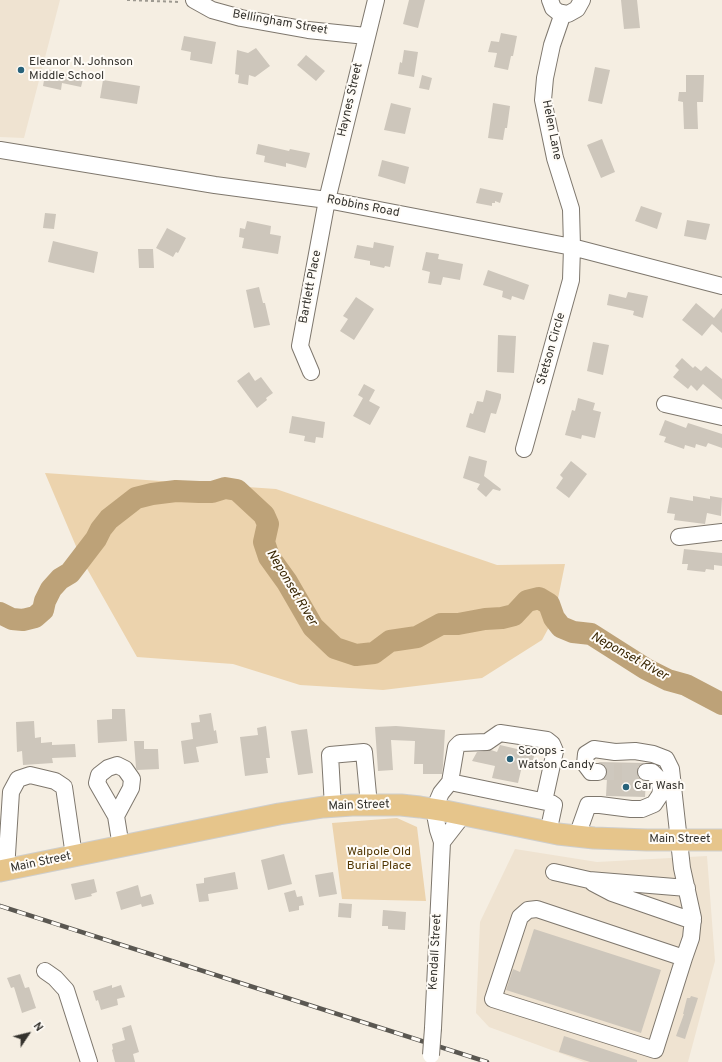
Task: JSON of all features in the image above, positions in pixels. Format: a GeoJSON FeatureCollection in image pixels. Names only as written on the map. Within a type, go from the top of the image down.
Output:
{"type":"FeatureCollection","features":[{"type":"Feature","properties":{"kind":"main road","name":"Main Street"},"geometry":{"type":"LineString","coordinates":[[3,871],[279,814],[332,807],[369,805],[401,805],[434,809],[548,833],[577,836],[607,839],[717,840]]}},
{"type":"Feature","properties":{"kind":"street","name":"Haynes Street"},"geometry":{"type":"LineString","coordinates":[[327,200],[376,0]]}},
{"type":"Feature","properties":{"kind":"street"},"geometry":{"type":"LineString","coordinates":[[550,0],[553,8],[563,14],[573,12],[577,9],[582,0]]}},
{"type":"Feature","properties":{"kind":"street","name":"Bellingham Street"},"geometry":{"type":"LineString","coordinates":[[195,1],[212,10],[241,18],[308,30],[366,36]]}},
{"type":"Feature","properties":{"kind":"street","name":"Helen Lane"},"geometry":{"type":"LineString","coordinates":[[563,14],[552,45],[545,78],[543,100],[555,158],[571,209],[572,247]]}},
{"type":"Feature","properties":{"kind":"street","name":"Robbins Road"},"geometry":{"type":"LineString","coordinates":[[0,150],[215,185],[327,200],[572,247],[722,286]]}},
{"type":"Feature","properties":{"kind":"street","name":"Bartlett Place"},"geometry":{"type":"LineString","coordinates":[[311,372],[300,346],[327,200]]}},
{"type":"Feature","properties":{"kind":"street","name":"Stetson Circle"},"geometry":{"type":"LineString","coordinates":[[524,449],[571,280],[572,247]]}},
{"type":"Feature","properties":{"kind":"street"},"geometry":{"type":"LineString","coordinates":[[665,404],[722,417]]}},
{"type":"Feature","properties":{"kind":"street"},"geometry":{"type":"LineString","coordinates":[[679,537],[722,532]]}},
{"type":"Feature","properties":{"kind":"street"},"geometry":{"type":"LineString","coordinates":[[434,809],[441,793],[450,782],[456,747],[460,743],[487,742],[500,733],[547,740],[552,744],[555,751],[544,801]]}},
{"type":"Feature","properties":{"kind":"street"},"geometry":{"type":"LineString","coordinates":[[598,772],[592,772],[585,764],[586,754],[594,749],[615,752],[635,751],[653,754],[666,759],[671,769],[682,868],[693,921],[691,938],[654,1050],[493,998],[520,917],[528,910],[537,909],[684,958]]}},
{"type":"Feature","properties":{"kind":"street"},"geometry":{"type":"LineString","coordinates":[[332,807],[330,755],[364,752],[369,805]]}},
{"type":"Feature","properties":{"kind":"street"},"geometry":{"type":"LineString","coordinates":[[577,836],[588,805],[642,809],[654,804],[660,796],[662,789],[658,778],[652,772],[646,772]]}},
{"type":"Feature","properties":{"kind":"street"},"geometry":{"type":"LineString","coordinates":[[3,871],[11,792],[18,779],[30,776],[55,781],[64,787],[74,856]]}},
{"type":"Feature","properties":{"kind":"street"},"geometry":{"type":"LineString","coordinates":[[450,782],[552,803],[554,805],[548,833]]}},
{"type":"Feature","properties":{"kind":"street","name":"Kendall Street"},"geometry":{"type":"LineString","coordinates":[[431,1059],[442,842],[434,809]]}},
{"type":"Feature","properties":{"kind":"street"},"geometry":{"type":"LineString","coordinates":[[442,842],[463,815]]}},
{"type":"Feature","properties":{"kind":"street"},"geometry":{"type":"LineString","coordinates":[[116,816],[121,847]]}},
{"type":"Feature","properties":{"kind":"street"},"geometry":{"type":"LineString","coordinates":[[554,872],[589,880],[687,888]]}},
{"type":"Feature","properties":{"kind":"street"},"geometry":{"type":"LineString","coordinates":[[589,880],[612,893],[693,921]]}},
{"type":"Feature","properties":{"kind":"street"},"geometry":{"type":"LineString","coordinates":[[44,972],[55,978],[66,990],[89,1062]]}},
{"type":"Feature","properties":{"kind":"path"},"geometry":{"type":"LineString","coordinates":[[127,0],[173,2],[195,1]]}},
{"type":"Feature","properties":{"kind":"shaded area","name":"Eleanor N. Johnson Middle School"},"geometry":{"type":"Polygon","coordinates":[[[0,0],[60,0],[24,138],[0,137],[0,0]]]}},
{"type":"Feature","properties":{"kind":"shaded area"},"geometry":{"type":"Polygon","coordinates":[[[515,849],[597,862],[707,856],[715,961],[688,1062],[584,1062],[489,1027],[476,1013],[480,922],[515,849]]]}},
{"type":"Feature","properties":{"kind":"green space"},"geometry":{"type":"Polygon","coordinates":[[[45,473],[276,489],[497,565],[565,564],[554,618],[542,640],[482,678],[383,690],[300,685],[233,664],[137,657],[81,558],[45,473]]]}},
{"type":"Feature","properties":{"kind":"green space","name":"Walpole Old Burial Place"},"geometry":{"type":"Polygon","coordinates":[[[397,818],[417,827],[426,901],[342,899],[332,823],[397,818]]]}},
{"type":"Feature","properties":{"kind":"building"},"geometry":{"type":"Polygon","coordinates":[[[409,0],[425,0],[418,28],[403,24],[409,0]]]}},
{"type":"Feature","properties":{"kind":"building"},"geometry":{"type":"Polygon","coordinates":[[[621,0],[637,0],[640,28],[624,29],[621,0]]]}},
{"type":"Feature","properties":{"kind":"building"},"geometry":{"type":"Polygon","coordinates":[[[501,33],[517,36],[513,56],[511,56],[508,70],[494,67],[497,53],[488,52],[491,41],[499,42],[501,33]]]}},
{"type":"Feature","properties":{"kind":"building"},"geometry":{"type":"Polygon","coordinates":[[[184,36],[216,42],[212,64],[190,60],[191,52],[181,50],[184,36]]]}},
{"type":"Feature","properties":{"kind":"building"},"geometry":{"type":"Polygon","coordinates":[[[256,48],[270,66],[255,77],[249,75],[248,85],[238,83],[239,75],[235,74],[237,50],[248,53],[256,48]]]}},
{"type":"Feature","properties":{"kind":"building"},"geometry":{"type":"Polygon","coordinates":[[[404,50],[418,52],[414,77],[398,74],[400,62],[402,63],[404,50]]]}},
{"type":"Feature","properties":{"kind":"building"},"geometry":{"type":"Polygon","coordinates":[[[306,55],[325,71],[316,81],[297,65],[306,55]]]}},
{"type":"Feature","properties":{"kind":"building"},"geometry":{"type":"Polygon","coordinates":[[[595,67],[610,70],[602,104],[588,101],[595,67]]]}},
{"type":"Feature","properties":{"kind":"building"},"geometry":{"type":"Polygon","coordinates":[[[46,69],[68,74],[69,72],[84,75],[81,87],[62,83],[61,90],[43,86],[46,69]]]}},
{"type":"Feature","properties":{"kind":"building"},"geometry":{"type":"Polygon","coordinates":[[[422,75],[432,78],[429,90],[419,88],[422,75]]]}},
{"type":"Feature","properties":{"kind":"building"},"geometry":{"type":"Polygon","coordinates":[[[686,75],[704,75],[703,102],[697,102],[698,129],[684,129],[683,102],[678,101],[679,92],[686,92],[686,75]]]}},
{"type":"Feature","properties":{"kind":"building"},"geometry":{"type":"Polygon","coordinates":[[[103,80],[140,86],[137,104],[100,98],[103,80]]]}},
{"type":"Feature","properties":{"kind":"building"},"geometry":{"type":"Polygon","coordinates":[[[391,103],[411,108],[405,134],[384,130],[391,103]]]}},
{"type":"Feature","properties":{"kind":"building"},"geometry":{"type":"Polygon","coordinates":[[[493,103],[510,106],[507,128],[505,128],[503,140],[488,138],[493,103]]]}},
{"type":"Feature","properties":{"kind":"building"},"geometry":{"type":"Polygon","coordinates":[[[602,139],[615,172],[601,178],[587,145],[602,139]]]}},
{"type":"Feature","properties":{"kind":"building"},"geometry":{"type":"Polygon","coordinates":[[[258,144],[289,151],[290,149],[310,153],[306,168],[286,163],[286,167],[264,162],[265,156],[256,154],[258,144]]]}},
{"type":"Feature","properties":{"kind":"building"},"geometry":{"type":"Polygon","coordinates":[[[382,160],[409,167],[405,184],[378,176],[382,160]]]}},
{"type":"Feature","properties":{"kind":"building"},"geometry":{"type":"Polygon","coordinates":[[[480,188],[503,193],[500,203],[495,201],[495,203],[492,203],[492,206],[476,203],[480,188]]]}},
{"type":"Feature","properties":{"kind":"building"},"geometry":{"type":"Polygon","coordinates":[[[641,206],[662,213],[657,229],[635,221],[641,206]]]}},
{"type":"Feature","properties":{"kind":"building"},"geometry":{"type":"Polygon","coordinates":[[[45,213],[56,214],[54,229],[43,228],[45,213]]]}},
{"type":"Feature","properties":{"kind":"building"},"geometry":{"type":"Polygon","coordinates":[[[687,220],[710,224],[706,240],[684,236],[687,220]]]}},
{"type":"Feature","properties":{"kind":"building"},"geometry":{"type":"Polygon","coordinates":[[[247,221],[271,226],[270,234],[281,236],[278,254],[242,248],[244,238],[239,237],[240,228],[245,229],[247,221]]]}},
{"type":"Feature","properties":{"kind":"building"},"geometry":{"type":"Polygon","coordinates":[[[167,228],[186,238],[178,253],[176,252],[173,257],[156,248],[167,228]]]}},
{"type":"Feature","properties":{"kind":"building"},"geometry":{"type":"Polygon","coordinates":[[[53,241],[98,252],[94,273],[48,262],[53,241]]]}},
{"type":"Feature","properties":{"kind":"building"},"geometry":{"type":"Polygon","coordinates":[[[374,242],[394,246],[390,267],[385,266],[384,268],[370,265],[370,261],[354,258],[357,245],[373,248],[374,242]]]}},
{"type":"Feature","properties":{"kind":"building"},"geometry":{"type":"Polygon","coordinates":[[[138,249],[153,249],[154,268],[139,268],[138,249]]]}},
{"type":"Feature","properties":{"kind":"building"},"geometry":{"type":"Polygon","coordinates":[[[426,252],[439,254],[438,259],[463,264],[460,280],[443,277],[441,285],[428,283],[430,272],[422,270],[426,252]]]}},
{"type":"Feature","properties":{"kind":"building"},"geometry":{"type":"Polygon","coordinates":[[[488,270],[529,285],[524,300],[512,296],[511,300],[502,297],[503,291],[483,285],[488,270]]]}},
{"type":"Feature","properties":{"kind":"building"},"geometry":{"type":"Polygon","coordinates":[[[259,287],[263,303],[265,303],[270,325],[254,328],[246,290],[259,287]]]}},
{"type":"Feature","properties":{"kind":"building"},"geometry":{"type":"Polygon","coordinates":[[[628,292],[648,296],[643,318],[633,315],[634,311],[607,305],[609,294],[626,298],[628,292]]]}},
{"type":"Feature","properties":{"kind":"building"},"geometry":{"type":"Polygon","coordinates":[[[356,297],[374,309],[354,340],[340,331],[348,319],[343,316],[356,297]]]}},
{"type":"Feature","properties":{"kind":"building"},"geometry":{"type":"Polygon","coordinates":[[[696,303],[714,318],[722,308],[722,333],[712,324],[702,336],[682,320],[696,303]]]}},
{"type":"Feature","properties":{"kind":"building"},"geometry":{"type":"Polygon","coordinates":[[[498,335],[516,336],[514,373],[497,372],[498,335]]]}},
{"type":"Feature","properties":{"kind":"building"},"geometry":{"type":"Polygon","coordinates":[[[593,342],[609,345],[603,375],[587,371],[593,342]]]}},
{"type":"Feature","properties":{"kind":"building"},"geometry":{"type":"Polygon","coordinates":[[[682,358],[693,368],[695,366],[701,371],[706,366],[722,379],[722,400],[703,384],[697,391],[691,385],[688,389],[673,377],[679,370],[675,366],[682,358]]]}},
{"type":"Feature","properties":{"kind":"building"},"geometry":{"type":"Polygon","coordinates":[[[249,372],[255,381],[261,377],[273,393],[257,408],[237,381],[249,372]]]}},
{"type":"Feature","properties":{"kind":"building"},"geometry":{"type":"Polygon","coordinates":[[[364,384],[375,390],[369,401],[380,407],[370,425],[353,416],[363,398],[358,395],[364,384]]]}},
{"type":"Feature","properties":{"kind":"building"},"geometry":{"type":"Polygon","coordinates":[[[486,390],[501,394],[501,398],[496,414],[491,413],[485,433],[466,427],[470,413],[473,414],[477,401],[483,402],[486,390]]]}},
{"type":"Feature","properties":{"kind":"building"},"geometry":{"type":"Polygon","coordinates":[[[578,398],[595,403],[593,410],[601,412],[595,438],[582,435],[581,439],[565,435],[572,410],[575,411],[578,398]]]}},
{"type":"Feature","properties":{"kind":"building"},"geometry":{"type":"Polygon","coordinates":[[[292,416],[325,422],[323,438],[316,437],[315,443],[304,441],[305,436],[289,433],[292,416]]]}},
{"type":"Feature","properties":{"kind":"building"},"geometry":{"type":"Polygon","coordinates":[[[665,420],[686,428],[688,423],[722,434],[722,448],[708,443],[706,447],[696,444],[695,448],[685,445],[684,449],[664,442],[666,437],[659,435],[665,420]]]}},
{"type":"Feature","properties":{"kind":"building"},"geometry":{"type":"Polygon","coordinates":[[[469,456],[487,461],[484,476],[501,489],[500,491],[493,489],[486,497],[477,489],[480,484],[463,478],[469,456]]]}},
{"type":"Feature","properties":{"kind":"building"},"geometry":{"type":"Polygon","coordinates":[[[571,461],[587,474],[569,498],[556,488],[563,478],[560,475],[571,461]]]}},
{"type":"Feature","properties":{"kind":"building"},"geometry":{"type":"Polygon","coordinates":[[[693,496],[710,499],[710,496],[722,498],[721,516],[707,513],[705,524],[674,520],[675,514],[667,513],[670,497],[693,501],[693,496]]]}},
{"type":"Feature","properties":{"kind":"building"},"geometry":{"type":"Polygon","coordinates":[[[684,549],[722,553],[722,566],[714,565],[714,570],[706,569],[705,572],[687,570],[688,564],[682,564],[684,549]]]}},
{"type":"Feature","properties":{"kind":"building"},"geometry":{"type":"Polygon","coordinates":[[[112,709],[125,709],[127,741],[98,743],[97,720],[112,719],[112,709]]]}},
{"type":"Feature","properties":{"kind":"building"},"geometry":{"type":"Polygon","coordinates":[[[211,713],[218,743],[196,747],[199,762],[184,764],[181,741],[193,739],[191,723],[200,722],[199,715],[211,713]]]}},
{"type":"Feature","properties":{"kind":"building"},"geometry":{"type":"Polygon","coordinates":[[[34,721],[35,738],[41,737],[41,743],[52,742],[52,745],[75,744],[76,757],[52,758],[53,763],[23,765],[22,751],[17,752],[16,722],[34,721]]]}},
{"type":"Feature","properties":{"kind":"building"},"geometry":{"type":"Polygon","coordinates":[[[266,726],[270,758],[266,758],[268,773],[245,776],[240,737],[258,735],[257,728],[266,726]]]}},
{"type":"Feature","properties":{"kind":"building"},"geometry":{"type":"Polygon","coordinates":[[[396,726],[445,730],[442,774],[423,774],[423,764],[414,764],[415,741],[391,740],[393,770],[378,771],[375,727],[396,726]]]}},
{"type":"Feature","properties":{"kind":"building"},"geometry":{"type":"Polygon","coordinates":[[[307,729],[313,773],[298,775],[291,731],[307,729]]]}},
{"type":"Feature","properties":{"kind":"building"},"geometry":{"type":"Polygon","coordinates":[[[134,741],[144,741],[144,749],[158,749],[159,769],[137,770],[134,741]]]}},
{"type":"Feature","properties":{"kind":"building"},"geometry":{"type":"Polygon","coordinates":[[[500,745],[517,749],[518,745],[536,748],[531,768],[522,766],[518,783],[492,778],[495,766],[472,761],[477,752],[491,750],[497,752],[500,745]]]}},
{"type":"Feature","properties":{"kind":"building","name":"Car Wash"},"geometry":{"type":"Polygon","coordinates":[[[598,762],[645,763],[638,767],[637,772],[641,780],[646,781],[645,797],[606,796],[606,767],[598,762]]]}},
{"type":"Feature","properties":{"kind":"building"},"geometry":{"type":"Polygon","coordinates":[[[284,854],[292,884],[268,890],[261,860],[284,854]]]}},
{"type":"Feature","properties":{"kind":"building"},"geometry":{"type":"Polygon","coordinates":[[[235,872],[238,889],[208,894],[209,901],[199,902],[196,884],[204,883],[204,878],[235,872]]]}},
{"type":"Feature","properties":{"kind":"building"},"geometry":{"type":"Polygon","coordinates":[[[333,872],[337,894],[319,897],[315,875],[333,872]]]}},
{"type":"Feature","properties":{"kind":"building"},"geometry":{"type":"Polygon","coordinates":[[[94,879],[97,892],[91,894],[92,896],[75,900],[71,884],[94,879]]]}},
{"type":"Feature","properties":{"kind":"building"},"geometry":{"type":"Polygon","coordinates":[[[138,885],[141,897],[151,894],[154,904],[142,907],[141,904],[121,910],[116,892],[138,885]]]}},
{"type":"Feature","properties":{"kind":"building"},"geometry":{"type":"Polygon","coordinates":[[[295,890],[297,897],[302,896],[304,905],[299,906],[299,910],[289,912],[284,893],[295,890]]]}},
{"type":"Feature","properties":{"kind":"building"},"geometry":{"type":"Polygon","coordinates":[[[339,903],[352,904],[351,918],[338,917],[339,903]]]}},
{"type":"Feature","properties":{"kind":"building"},"geometry":{"type":"Polygon","coordinates":[[[383,910],[406,912],[405,930],[388,929],[388,926],[382,926],[383,910]]]}},
{"type":"Feature","properties":{"kind":"building"},"geometry":{"type":"Polygon","coordinates":[[[534,929],[661,970],[641,1033],[506,990],[513,969],[520,972],[534,929]]]}},
{"type":"Feature","properties":{"kind":"building"},"geometry":{"type":"Polygon","coordinates":[[[20,974],[25,988],[29,987],[36,1008],[22,1013],[14,987],[11,988],[7,978],[20,974]]]}},
{"type":"Feature","properties":{"kind":"building"},"geometry":{"type":"Polygon","coordinates":[[[112,985],[112,988],[121,985],[125,997],[117,999],[118,1005],[101,1010],[93,991],[112,985]]]}},
{"type":"Feature","properties":{"kind":"building"},"geometry":{"type":"Polygon","coordinates":[[[691,996],[698,998],[685,1039],[676,1036],[684,1014],[687,998],[690,998],[691,996]]]}},
{"type":"Feature","properties":{"kind":"building"},"geometry":{"type":"Polygon","coordinates":[[[131,1025],[139,1052],[133,1054],[135,1062],[115,1062],[112,1044],[125,1040],[122,1028],[131,1025]]]}},
{"type":"Feature","properties":{"kind":"building"},"geometry":{"type":"Polygon","coordinates":[[[564,1036],[637,1060],[637,1062],[590,1062],[559,1052],[564,1036]]]}},
{"type":"Feature","properties":{"kind":"waterway","name":"Neponset River"},"geometry":{"type":"LineString","coordinates":[[0,613],[12,619],[23,620],[35,617],[43,610],[45,601],[51,589],[60,579],[70,573],[109,519],[136,498],[176,491],[212,492],[225,488],[237,490],[264,515],[268,524],[264,542],[269,557],[287,582],[313,627],[335,648],[356,655],[374,653],[390,641],[417,637],[441,624],[458,624],[514,615],[527,601],[539,598],[549,604],[554,618],[561,627],[573,632],[591,634],[646,669],[668,680],[686,685],[722,704]]}},
{"type":"Feature","properties":{"kind":"tunnel"},"geometry":{"type":"LineString","coordinates":[[598,772],[646,772]]}},
{"type":"Feature","properties":{"kind":"railway"},"geometry":{"type":"LineString","coordinates":[[0,906],[487,1062]]}},
{"type":"Feature","properties":{"kind":"place","name":"Eleanor N. Johnson Middle School"},"geometry":{"type":"Point","coordinates":[21,70]}},
{"type":"Feature","properties":{"kind":"place","name":"Scoops - Watson Candy"},"geometry":{"type":"Point","coordinates":[510,759]}},
{"type":"Feature","properties":{"kind":"place","name":"Car Wash"},"geometry":{"type":"Point","coordinates":[626,787]}}]}
